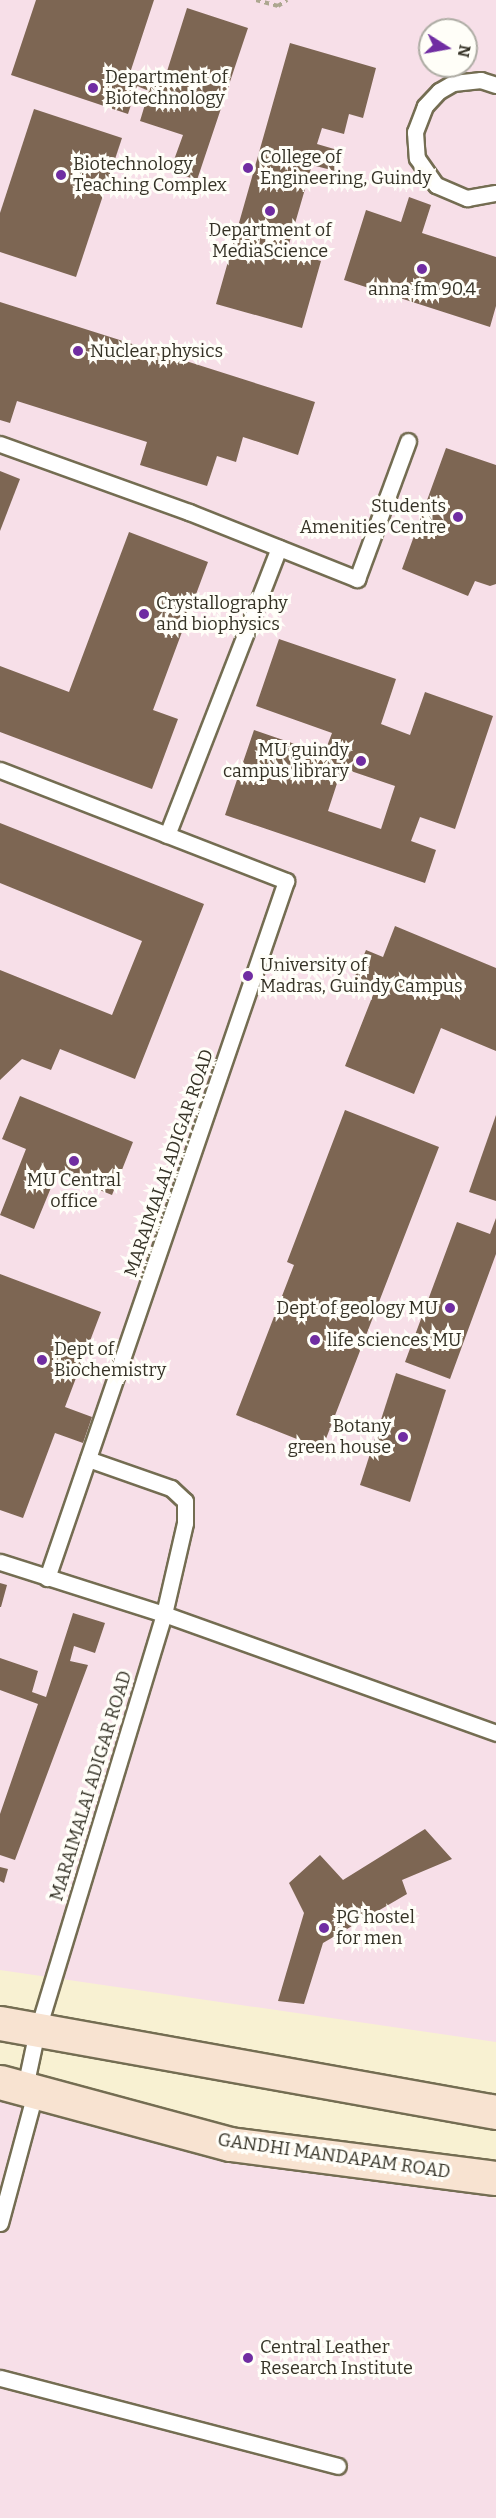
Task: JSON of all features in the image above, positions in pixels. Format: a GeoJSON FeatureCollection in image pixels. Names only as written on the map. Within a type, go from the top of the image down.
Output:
{"type":"FeatureCollection","features":[{"type":"Feature","properties":{"kind":"main road"},"geometry":{"type":"LineString","coordinates":[[0,2023],[496,2112]]}},
{"type":"Feature","properties":{"kind":"main road","name":"GANDHI MANDAPAM ROAD"},"geometry":{"type":"LineString","coordinates":[[20,2086],[230,2144],[496,2178]]}},
{"type":"Feature","properties":{"kind":"lane"},"geometry":{"type":"LineString","coordinates":[[496,85],[481,80],[453,83],[439,91],[424,106],[415,132],[417,158],[436,185],[467,198],[496,193]]}},
{"type":"Feature","properties":{"kind":"lane"},"geometry":{"type":"LineString","coordinates":[[0,444],[357,579],[408,441]]}},
{"type":"Feature","properties":{"kind":"lane"},"geometry":{"type":"LineString","coordinates":[[0,770],[167,835],[279,548]]}},
{"type":"Feature","properties":{"kind":"lane","name":"MARAIMALAI ADIGAR ROAD"},"geometry":{"type":"LineString","coordinates":[[47,1578],[286,881],[167,835]]}},
{"type":"Feature","properties":{"kind":"lane","name":"MARAIMALAI ADIGAR ROAD"},"geometry":{"type":"LineString","coordinates":[[0,2223],[20,2086],[164,1614],[185,1523],[185,1501],[171,1488],[88,1459]]}},
{"type":"Feature","properties":{"kind":"lane"},"geometry":{"type":"LineString","coordinates":[[0,1562],[164,1614],[496,1733]]}},
{"type":"Feature","properties":{"kind":"lane"},"geometry":{"type":"LineString","coordinates":[[0,2378],[338,2466]]}},
{"type":"Feature","properties":{"kind":"path"},"geometry":{"type":"LineString","coordinates":[[256,0],[278,6],[287,0]]}},
{"type":"Feature","properties":{"kind":"shaded area","name":"University of Madras, Guindy Campus"},"geometry":{"type":"Polygon","coordinates":[[[0,0],[496,0],[496,2042],[0,1970],[0,0]]]}},
{"type":"Feature","properties":{"kind":"shaded area","name":"Central Leather Research Institute"},"geometry":{"type":"Polygon","coordinates":[[[0,2098],[496,2198],[496,2518],[0,2518],[0,2098]]]}},
{"type":"Feature","properties":{"kind":"building","name":"Department of Biotechnology"},"geometry":{"type":"Polygon","coordinates":[[[36,0],[154,0],[130,73],[163,84],[187,8],[248,28],[197,180],[170,171],[183,135],[140,121],[149,91],[137,86],[128,114],[11,75],[36,0]]]}},
{"type":"Feature","properties":{"kind":"building","name":"Department of MediaScience"},"geometry":{"type":"Polygon","coordinates":[[[290,43],[376,68],[363,118],[349,114],[344,134],[322,128],[317,144],[341,151],[335,171],[312,165],[287,251],[321,261],[302,328],[216,304],[290,43]]]}},
{"type":"Feature","properties":{"kind":"building","name":"Biotechnology Teaching Complex"},"geometry":{"type":"Polygon","coordinates":[[[34,109],[122,138],[76,277],[0,252],[0,213],[34,109]]]}},
{"type":"Feature","properties":{"kind":"building","name":"anna fm 90.4"},"geometry":{"type":"Polygon","coordinates":[[[409,197],[431,205],[422,233],[496,257],[496,306],[490,327],[344,280],[366,210],[401,222],[409,197]]]}},
{"type":"Feature","properties":{"kind":"building","name":"Nuclear physics"},"geometry":{"type":"Polygon","coordinates":[[[0,302],[315,402],[298,455],[243,437],[236,462],[217,456],[207,486],[140,465],[147,442],[17,401],[10,423],[0,420],[0,302]]]}},
{"type":"Feature","properties":{"kind":"building","name":"Students Amenities Centre"},"geometry":{"type":"Polygon","coordinates":[[[446,448],[496,465],[496,584],[490,586],[475,581],[468,596],[402,569],[446,448]]]}},
{"type":"Feature","properties":{"kind":"building"},"geometry":{"type":"Polygon","coordinates":[[[0,471],[20,479],[0,531],[0,471]]]}},
{"type":"Feature","properties":{"kind":"building","name":"Crystallography and biophysics"},"geometry":{"type":"Polygon","coordinates":[[[129,532],[208,562],[153,710],[178,719],[152,789],[0,732],[0,666],[69,692],[129,532]]]}},
{"type":"Feature","properties":{"kind":"building","name":"MU guindy campus library"},"geometry":{"type":"Polygon","coordinates":[[[279,639],[396,679],[381,724],[410,735],[425,692],[493,716],[455,829],[420,817],[411,841],[436,850],[425,883],[225,815],[254,730],[324,754],[332,733],[256,706],[279,639]],[[342,768],[328,811],[381,829],[395,786],[342,768]]]}},
{"type":"Feature","properties":{"kind":"building"},"geometry":{"type":"Polygon","coordinates":[[[0,823],[204,904],[135,1079],[60,1049],[51,1070],[22,1059],[0,1080],[0,970],[112,1015],[142,941],[0,883],[0,823]]]}},
{"type":"Feature","properties":{"kind":"building"},"geometry":{"type":"Polygon","coordinates":[[[395,926],[496,968],[496,1051],[441,1028],[414,1094],[345,1066],[375,990],[353,981],[366,950],[383,957],[395,926]]]}},
{"type":"Feature","properties":{"kind":"building","name":"MU Central office"},"geometry":{"type":"Polygon","coordinates":[[[20,1096],[133,1142],[112,1195],[57,1173],[34,1229],[0,1215],[26,1149],[2,1139],[20,1096]]]}},
{"type":"Feature","properties":{"kind":"building","name":"life sciences MU"},"geometry":{"type":"Polygon","coordinates":[[[345,1110],[439,1147],[322,1449],[236,1415],[294,1265],[287,1262],[345,1110]]]}},
{"type":"Feature","properties":{"kind":"building"},"geometry":{"type":"Polygon","coordinates":[[[496,1115],[496,1201],[469,1192],[496,1115]]]}},
{"type":"Feature","properties":{"kind":"building","name":"Dept of geology MU"},"geometry":{"type":"Polygon","coordinates":[[[496,1218],[496,1254],[450,1379],[405,1362],[457,1222],[490,1234],[496,1218]]]}},
{"type":"Feature","properties":{"kind":"building","name":"Dept of Biochemistry"},"geometry":{"type":"Polygon","coordinates":[[[0,1274],[101,1312],[65,1407],[92,1417],[83,1443],[55,1433],[23,1518],[0,1510],[0,1274]]]}},
{"type":"Feature","properties":{"kind":"building","name":"Botany green house"},"geometry":{"type":"Polygon","coordinates":[[[396,1373],[446,1390],[410,1502],[360,1485],[396,1373]]]}},
{"type":"Feature","properties":{"kind":"building"},"geometry":{"type":"Polygon","coordinates":[[[0,1583],[7,1585],[1,1607],[0,1607],[0,1583]]]}},
{"type":"Feature","properties":{"kind":"building"},"geometry":{"type":"Polygon","coordinates":[[[73,1613],[105,1623],[95,1653],[74,1646],[70,1661],[88,1665],[15,1860],[0,1855],[0,1814],[38,1704],[0,1690],[0,1658],[38,1671],[32,1692],[46,1697],[73,1613]]]}},
{"type":"Feature","properties":{"kind":"building","name":"PG hostel for men"},"geometry":{"type":"Polygon","coordinates":[[[425,1829],[452,1859],[402,1880],[407,1894],[323,1943],[304,2004],[278,2001],[304,1913],[289,1883],[320,1855],[343,1880],[425,1829]]]}},
{"type":"Feature","properties":{"kind":"building"},"geometry":{"type":"Polygon","coordinates":[[[0,1867],[8,1869],[4,1883],[0,1881],[0,1867]]]}},
{"type":"Feature","properties":{"kind":"place","name":"Department of Biotechnology"},"geometry":{"type":"Point","coordinates":[93,88]}},
{"type":"Feature","properties":{"kind":"place","name":"College of Engineering, Guindy"},"geometry":{"type":"Point","coordinates":[248,168]}},
{"type":"Feature","properties":{"kind":"place","name":"Biotechnology Teaching Complex"},"geometry":{"type":"Point","coordinates":[61,175]}},
{"type":"Feature","properties":{"kind":"place","name":"Department of MediaScience"},"geometry":{"type":"Point","coordinates":[270,211]}},
{"type":"Feature","properties":{"kind":"place","name":"anna fm 90.4"},"geometry":{"type":"Point","coordinates":[422,269]}},
{"type":"Feature","properties":{"kind":"place","name":"Nuclear physics"},"geometry":{"type":"Point","coordinates":[78,351]}},
{"type":"Feature","properties":{"kind":"place","name":"Students Amenities Centre"},"geometry":{"type":"Point","coordinates":[458,517]}},
{"type":"Feature","properties":{"kind":"place","name":"Crystallography and biophysics"},"geometry":{"type":"Point","coordinates":[144,614]}},
{"type":"Feature","properties":{"kind":"place","name":"MU guindy campus library"},"geometry":{"type":"Point","coordinates":[361,761]}},
{"type":"Feature","properties":{"kind":"place","name":"University of Madras, Guindy Campus"},"geometry":{"type":"Point","coordinates":[248,976]}},
{"type":"Feature","properties":{"kind":"place","name":"MU Central office"},"geometry":{"type":"Point","coordinates":[74,1161]}},
{"type":"Feature","properties":{"kind":"place","name":"Dept of geology MU"},"geometry":{"type":"Point","coordinates":[450,1308]}},
{"type":"Feature","properties":{"kind":"place","name":"life sciences MU"},"geometry":{"type":"Point","coordinates":[315,1340]}},
{"type":"Feature","properties":{"kind":"place","name":"Dept of Biochemistry"},"geometry":{"type":"Point","coordinates":[42,1360]}},
{"type":"Feature","properties":{"kind":"place","name":"Botany green house"},"geometry":{"type":"Point","coordinates":[403,1437]}},
{"type":"Feature","properties":{"kind":"place","name":"PG hostel for men"},"geometry":{"type":"Point","coordinates":[324,1928]}},
{"type":"Feature","properties":{"kind":"place","name":"Central Leather Research Institute"},"geometry":{"type":"Point","coordinates":[248,2358]}}]}
